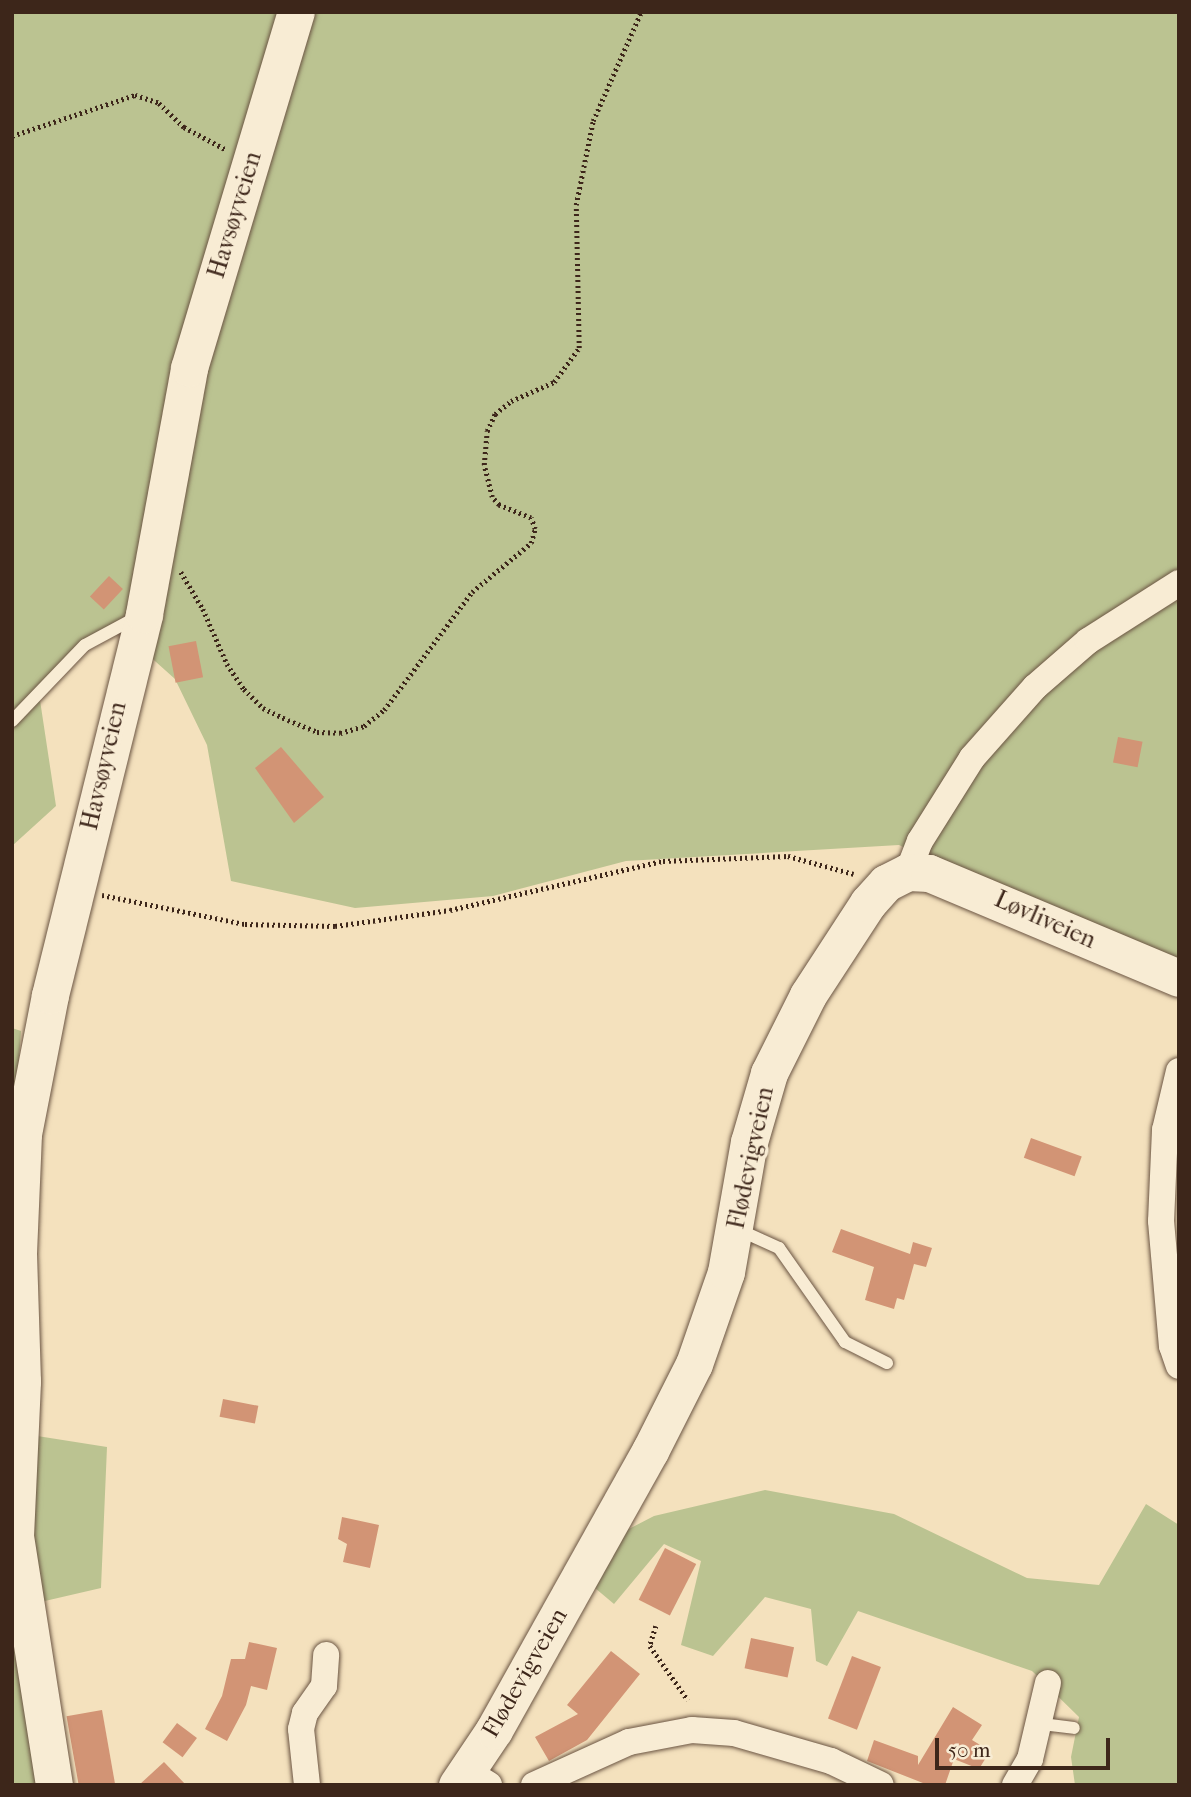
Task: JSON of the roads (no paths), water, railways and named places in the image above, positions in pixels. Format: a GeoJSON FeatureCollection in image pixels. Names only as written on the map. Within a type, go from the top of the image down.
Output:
{"type":"FeatureCollection","features":[{"type":"Feature","properties":{"kind":"main road","name":"Havsøyveien"},"geometry":{"type":"LineString","coordinates":[[54,1785],[14,1533],[22,1381],[18,1253],[23,1134],[35,1058],[144,614],[189,368],[296,12]]}},
{"type":"Feature","properties":{"kind":"main road","name":"Løvliveien"},"geometry":{"type":"LineString","coordinates":[[897,877],[952,879],[1179,978]]}},
{"type":"Feature","properties":{"kind":"main road","name":"Flødevigveien"},"geometry":{"type":"LineString","coordinates":[[471,1780],[494,1730],[663,1426],[712,1317],[737,1228],[750,1142],[774,1063],[838,946],[897,877]]}},
{"type":"Feature","properties":{"kind":"street","name":"Flødevigveien"},"geometry":{"type":"LineString","coordinates":[[897,877],[972,758],[1035,687],[1088,641],[1179,583]]}},
{"type":"Feature","properties":{"kind":"street"},"geometry":{"type":"LineString","coordinates":[[1179,1070],[1165,1130],[1170,1214],[1171,1346],[1179,1366]]}},
{"type":"Feature","properties":{"kind":"street"},"geometry":{"type":"LineString","coordinates":[[307,1785],[301,1729],[305,1713],[324,1686],[326,1655]]}},
{"type":"Feature","properties":{"kind":"street"},"geometry":{"type":"LineString","coordinates":[[1015,1785],[1030,1759],[1042,1724],[1048,1683]]}},
{"type":"Feature","properties":{"kind":"street"},"geometry":{"type":"LineString","coordinates":[[534,1785],[601,1751],[663,1732],[692,1730],[734,1733],[831,1761],[881,1785]]}},
{"type":"Feature","properties":{"kind":"lane"},"geometry":{"type":"LineString","coordinates":[[12,721],[85,645],[144,614]]}},
{"type":"Feature","properties":{"kind":"lane"},"geometry":{"type":"LineString","coordinates":[[737,1228],[779,1248],[845,1342],[887,1363]]}},
{"type":"Feature","properties":{"kind":"lane"},"geometry":{"type":"LineString","coordinates":[[1042,1724],[1074,1728]]}}]}
